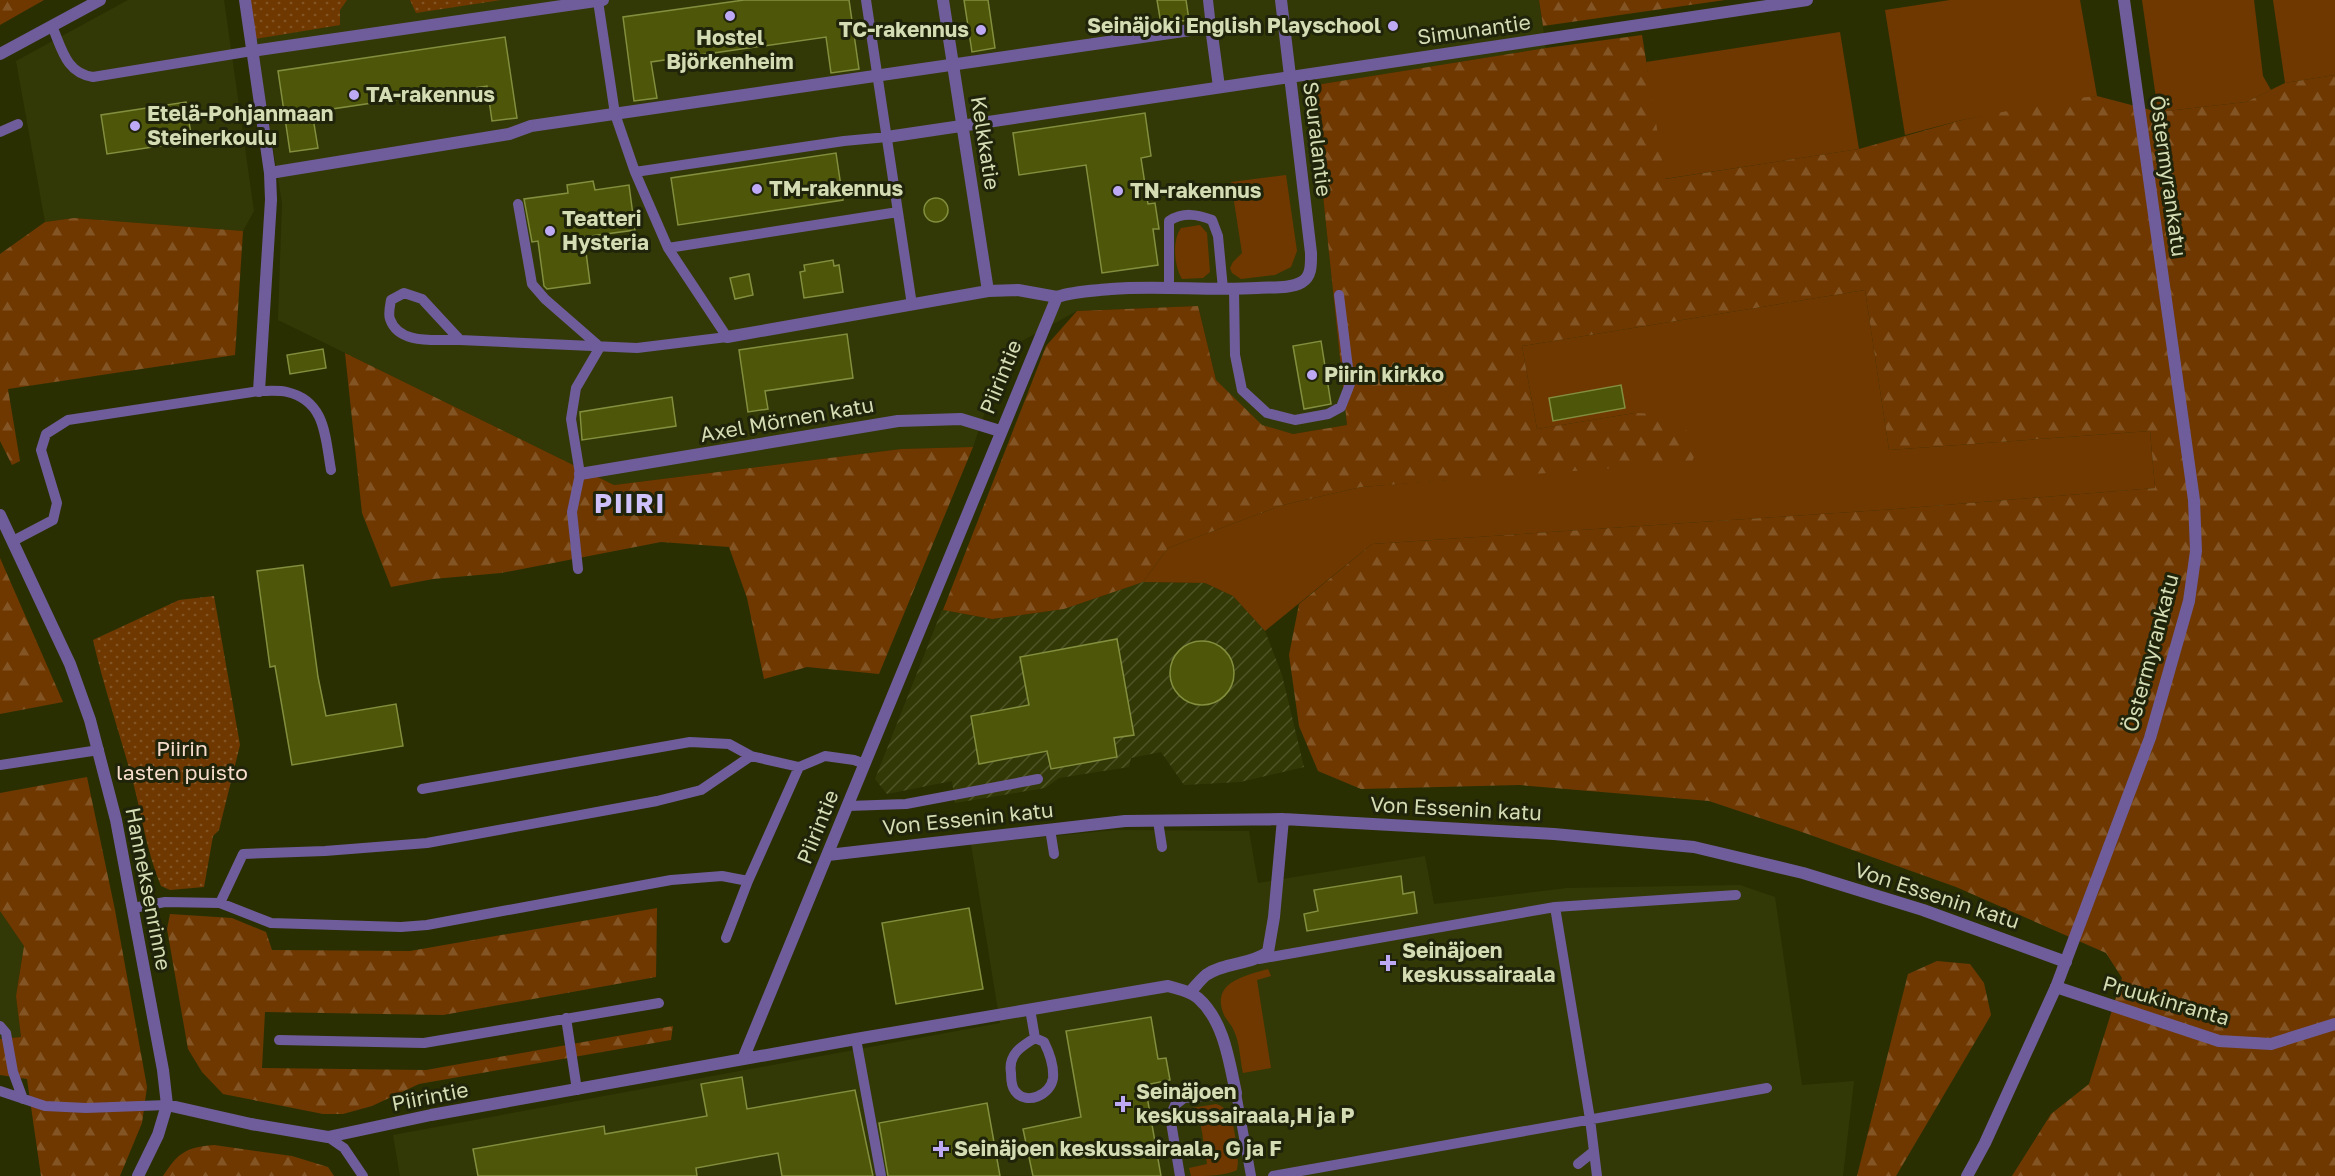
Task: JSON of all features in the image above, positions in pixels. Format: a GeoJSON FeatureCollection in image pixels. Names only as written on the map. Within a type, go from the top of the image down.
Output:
{"type":"FeatureCollection","features":[{"type":"Feature","properties":{"kind":"street"},"geometry":{"type":"LineString","coordinates":[[0,54],[100,0]]}},
{"type":"Feature","properties":{"kind":"street"},"geometry":{"type":"LineString","coordinates":[[245,0],[270,173],[271,200],[259,391]]}},
{"type":"Feature","properties":{"kind":"street"},"geometry":{"type":"LineString","coordinates":[[252,51],[601,0]]}},
{"type":"Feature","properties":{"kind":"street","name":"Kelkkatie"},"geometry":{"type":"LineString","coordinates":[[943,0],[988,291]]}},
{"type":"Feature","properties":{"kind":"street","name":"Seuralantie"},"geometry":{"type":"LineString","coordinates":[[1228,289],[1294,285],[1304,281],[1310,273],[1311,253],[1281,0]]}},
{"type":"Feature","properties":{"kind":"street","name":"Simunantie"},"geometry":{"type":"LineString","coordinates":[[886,137],[1807,0]]}},
{"type":"Feature","properties":{"kind":"street","name":"Östermyrankatu"},"geometry":{"type":"LineString","coordinates":[[1967,1176],[1985,1143],[2056,987],[2150,738],[2189,601],[2196,551],[2194,500],[2124,0]]}},
{"type":"Feature","properties":{"kind":"street"},"geometry":{"type":"LineString","coordinates":[[270,173],[509,134],[531,126],[1211,27],[1219,87]]}},
{"type":"Feature","properties":{"kind":"street"},"geometry":{"type":"LineString","coordinates":[[727,337],[988,291],[1018,290],[1057,297],[1072,292],[1144,287],[1228,289]]}},
{"type":"Feature","properties":{"kind":"street","name":"Piirintie"},"geometry":{"type":"LineString","coordinates":[[167,1105],[251,1124],[328,1137],[431,1115],[743,1059],[1057,297]]}},
{"type":"Feature","properties":{"kind":"street","name":"Axel Mörnen katu"},"geometry":{"type":"LineString","coordinates":[[580,474],[898,421],[961,420],[1000,431]]}},
{"type":"Feature","properties":{"kind":"street","name":"Hanneksenrinne"},"geometry":{"type":"LineString","coordinates":[[0,515],[70,664],[99,750],[133,908],[163,1070],[167,1105],[158,1135],[138,1176]]}},
{"type":"Feature","properties":{"kind":"street"},"geometry":{"type":"LineString","coordinates":[[1190,992],[1206,975],[1220,968],[1259,959],[1268,952],[1283,819]]}},
{"type":"Feature","properties":{"kind":"street","name":"Von Essenin katu"},"geometry":{"type":"LineString","coordinates":[[828,855],[1125,821],[1283,819],[1554,834],[1694,847],[1803,873],[1901,903],[2066,962]]}},
{"type":"Feature","properties":{"kind":"street"},"geometry":{"type":"LineString","coordinates":[[743,1059],[1149,988],[1168,987],[1190,992],[1210,1012],[1222,1035],[1236,1093]]}},
{"type":"Feature","properties":{"kind":"street","name":"Pruukinranta"},"geometry":{"type":"LineString","coordinates":[[2056,987],[2219,1041],[2271,1044],[2335,1024]]}},
{"type":"Feature","properties":{"kind":"lane"},"geometry":{"type":"LineString","coordinates":[[460,340],[422,299],[404,293],[391,300],[389,318],[399,333],[410,338],[638,348],[727,337],[668,248],[635,172],[615,114],[601,0]]}},
{"type":"Feature","properties":{"kind":"lane"},"geometry":{"type":"LineString","coordinates":[[866,0],[912,305]]}},
{"type":"Feature","properties":{"kind":"lane"},"geometry":{"type":"LineString","coordinates":[[1208,0],[1211,27]]}},
{"type":"Feature","properties":{"kind":"lane"},"geometry":{"type":"LineString","coordinates":[[52,26],[71,69],[81,75],[93,77],[252,51]]}},
{"type":"Feature","properties":{"kind":"lane"},"geometry":{"type":"LineString","coordinates":[[0,132],[18,124]]}},
{"type":"Feature","properties":{"kind":"lane"},"geometry":{"type":"LineString","coordinates":[[635,172],[844,141],[886,137]]}},
{"type":"Feature","properties":{"kind":"lane"},"geometry":{"type":"LineString","coordinates":[[518,204],[532,284],[545,299],[600,347]]}},
{"type":"Feature","properties":{"kind":"lane"},"geometry":{"type":"LineString","coordinates":[[668,248],[898,212]]}},
{"type":"Feature","properties":{"kind":"lane"},"geometry":{"type":"LineString","coordinates":[[1169,287],[1169,221],[1177,216],[1198,214],[1212,220],[1218,236],[1228,289],[1235,355],[1242,390],[1267,413],[1295,420],[1329,414],[1341,407],[1350,384],[1339,295]]}},
{"type":"Feature","properties":{"kind":"lane"},"geometry":{"type":"LineString","coordinates":[[578,568],[572,512],[580,474],[572,419],[573,408],[576,388],[600,347]]}},
{"type":"Feature","properties":{"kind":"lane"},"geometry":{"type":"LineString","coordinates":[[13,541],[53,520],[57,503],[41,450],[46,434],[68,420],[259,391],[286,391],[309,400],[322,420],[331,470]]}},
{"type":"Feature","properties":{"kind":"lane"},"geometry":{"type":"LineString","coordinates":[[422,789],[690,742],[729,744],[751,756],[799,767],[825,756],[865,764]]}},
{"type":"Feature","properties":{"kind":"lane"},"geometry":{"type":"LineString","coordinates":[[0,765],[99,750]]}},
{"type":"Feature","properties":{"kind":"lane"},"geometry":{"type":"LineString","coordinates":[[220,903],[243,854],[325,851],[427,843],[657,801],[701,790],[751,756]]}},
{"type":"Feature","properties":{"kind":"lane"},"geometry":{"type":"LineString","coordinates":[[726,938],[748,881],[799,767]]}},
{"type":"Feature","properties":{"kind":"lane"},"geometry":{"type":"LineString","coordinates":[[848,806],[906,804],[1038,779]]}},
{"type":"Feature","properties":{"kind":"lane"},"geometry":{"type":"LineString","coordinates":[[1158,821],[1162,847]]}},
{"type":"Feature","properties":{"kind":"lane"},"geometry":{"type":"LineString","coordinates":[[1050,830],[1054,854]]}},
{"type":"Feature","properties":{"kind":"lane"},"geometry":{"type":"LineString","coordinates":[[133,908],[165,902],[220,903],[271,923],[401,927],[427,925],[671,880],[722,876],[748,881]]}},
{"type":"Feature","properties":{"kind":"lane"},"geometry":{"type":"LineString","coordinates":[[1259,959],[1556,907],[1737,895]]}},
{"type":"Feature","properties":{"kind":"lane"},"geometry":{"type":"LineString","coordinates":[[1556,907],[1597,1176]]}},
{"type":"Feature","properties":{"kind":"lane"},"geometry":{"type":"LineString","coordinates":[[279,1040],[424,1043],[659,1003]]}},
{"type":"Feature","properties":{"kind":"lane"},"geometry":{"type":"LineString","coordinates":[[1030,1009],[1035,1038]]}},
{"type":"Feature","properties":{"kind":"lane"},"geometry":{"type":"LineString","coordinates":[[566,1018],[577,1090]]}},
{"type":"Feature","properties":{"kind":"lane"},"geometry":{"type":"LineString","coordinates":[[0,1026],[6,1034],[13,1072],[23,1099]]}},
{"type":"Feature","properties":{"kind":"lane"},"geometry":{"type":"LineString","coordinates":[[1035,1038],[1044,1042],[1049,1052],[1053,1079],[1047,1091],[1028,1098],[1019,1095],[1013,1089],[1009,1064],[1014,1053],[1035,1038]]}},
{"type":"Feature","properties":{"kind":"lane"},"geometry":{"type":"LineString","coordinates":[[856,1039],[881,1176]]}},
{"type":"Feature","properties":{"kind":"lane"},"geometry":{"type":"LineString","coordinates":[[1273,1176],[1767,1088]]}},
{"type":"Feature","properties":{"kind":"lane"},"geometry":{"type":"LineString","coordinates":[[0,1091],[45,1106],[86,1108],[167,1105]]}},
{"type":"Feature","properties":{"kind":"lane"},"geometry":{"type":"LineString","coordinates":[[1180,1176],[1170,1116],[1175,1105],[1184,1098],[1236,1093],[1251,1176]]}},
{"type":"Feature","properties":{"kind":"lane"},"geometry":{"type":"LineString","coordinates":[[328,1137],[344,1148],[363,1176]]}},
{"type":"Feature","properties":{"kind":"lane"},"geometry":{"type":"LineString","coordinates":[[1578,1164],[1593,1152]]}},
{"type":"Feature","properties":{"kind":"shaded area","name":"Etelä-Pohjanmaan Steinerkoulu"},"geometry":{"type":"Polygon","coordinates":[[[128,0],[224,0],[254,211],[243,231],[74,218],[45,222],[16,61],[128,0]]]}},
{"type":"Feature","properties":{"kind":"shaded area","name":"PIIRI"},"geometry":{"type":"Polygon","coordinates":[[[249,0],[1539,0],[1546,48],[1322,84],[1312,90],[1347,425],[1293,434],[1262,426],[1216,380],[1198,306],[1077,311],[1018,343],[991,394],[973,447],[901,449],[614,485],[278,320],[282,203],[249,0]]]}},
{"type":"Feature","properties":{"kind":"shaded area"},"geometry":{"type":"Polygon","coordinates":[[[1143,582],[1205,583],[1233,596],[1265,631],[1282,675],[1304,767],[1240,782],[1184,785],[1161,752],[1131,758],[1129,767],[1059,778],[1045,788],[955,803],[952,781],[887,794],[875,779],[942,610],[992,619],[1064,609],[1143,582]]]}},
{"type":"Feature","properties":{"kind":"shaded area","name":"Seinäjoen keskussairaala"},"geometry":{"type":"Polygon","coordinates":[[[1115,830],[1249,831],[1258,883],[1425,856],[1434,904],[1567,888],[1740,885],[1775,897],[1802,1085],[1854,1081],[1843,1176],[400,1176],[393,1135],[1000,1023],[971,844],[1115,830]]]}},
{"type":"Feature","properties":{"kind":"shaded area"},"geometry":{"type":"Polygon","coordinates":[[[0,911],[24,946],[16,996],[21,1037],[0,1039],[0,911]]]}},
{"type":"Feature","properties":{"kind":"green space"},"geometry":{"type":"Polygon","coordinates":[[[0,0],[44,0],[0,25],[0,0]]]}},
{"type":"Feature","properties":{"kind":"green space"},"geometry":{"type":"Polygon","coordinates":[[[249,0],[347,0],[340,10],[340,25],[255,39],[249,0]]]}},
{"type":"Feature","properties":{"kind":"green space"},"geometry":{"type":"Polygon","coordinates":[[[410,0],[501,0],[416,13],[410,0]]]}},
{"type":"Feature","properties":{"kind":"green space"},"geometry":{"type":"Polygon","coordinates":[[[1539,0],[1725,0],[1543,26],[1539,0]]]}},
{"type":"Feature","properties":{"kind":"green space"},"geometry":{"type":"Polygon","coordinates":[[[1950,0],[2080,0],[2097,96],[1962,120],[1905,135],[1885,10],[1950,0]]]}},
{"type":"Feature","properties":{"kind":"green space"},"geometry":{"type":"Polygon","coordinates":[[[2142,0],[2254,0],[2263,76],[2271,90],[2246,102],[2158,112],[2142,0]]]}},
{"type":"Feature","properties":{"kind":"green space"},"geometry":{"type":"Polygon","coordinates":[[[2273,0],[2335,0],[2335,75],[2285,83],[2273,0]]]}},
{"type":"Feature","properties":{"kind":"green space"},"geometry":{"type":"Polygon","coordinates":[[[1840,32],[1859,149],[1664,179],[1646,62],[1840,32]]]}},
{"type":"Feature","properties":{"kind":"green space"},"geometry":{"type":"Polygon","coordinates":[[[1642,35],[1665,179],[1859,149],[1962,120],[2069,99],[2097,96],[2158,112],[2246,102],[2285,83],[2335,75],[2335,1176],[2012,1176],[2051,1114],[2089,1084],[2122,978],[2106,953],[1956,887],[1709,801],[1519,785],[1361,789],[1318,771],[1299,726],[1289,655],[1299,604],[1372,544],[1896,509],[2155,488],[2150,431],[1889,450],[1865,290],[1522,346],[1537,429],[1635,413],[1665,414],[1700,441],[1692,462],[1361,487],[1283,505],[1168,548],[1143,582],[1064,609],[992,619],[943,610],[1046,346],[1077,311],[1198,306],[1216,380],[1262,425],[1293,434],[1347,425],[1312,90],[1322,84],[1642,35]]]}},
{"type":"Feature","properties":{"kind":"green space"},"geometry":{"type":"Polygon","coordinates":[[[1286,175],[1297,251],[1291,267],[1275,275],[1241,279],[1232,273],[1230,268],[1242,253],[1231,182],[1286,175]]]}},
{"type":"Feature","properties":{"kind":"green space"},"geometry":{"type":"Polygon","coordinates":[[[74,218],[243,231],[235,355],[8,389],[20,461],[12,465],[0,441],[0,254],[45,222],[74,218]]]}},
{"type":"Feature","properties":{"kind":"green space"},"geometry":{"type":"Polygon","coordinates":[[[1200,225],[1207,233],[1210,272],[1203,278],[1182,279],[1175,253],[1178,233],[1181,228],[1200,225]]]}},
{"type":"Feature","properties":{"kind":"green space"},"geometry":{"type":"Polygon","coordinates":[[[1865,290],[1889,450],[2150,431],[2155,488],[1896,509],[1372,544],[1265,631],[1233,596],[1205,583],[1143,582],[1168,548],[1283,505],[1361,487],[1546,472],[1635,413],[1537,429],[1522,346],[1865,290]]]}},
{"type":"Feature","properties":{"kind":"green space"},"geometry":{"type":"Polygon","coordinates":[[[345,353],[614,485],[901,449],[973,447],[879,674],[807,667],[764,679],[747,598],[729,547],[661,542],[501,573],[433,579],[391,587],[362,513],[345,353]]]}},
{"type":"Feature","properties":{"kind":"green space"},"geometry":{"type":"Polygon","coordinates":[[[0,558],[63,702],[0,714],[0,558]]]}},
{"type":"Feature","properties":{"kind":"green space","name":"Piirin lasten puisto"},"geometry":{"type":"Polygon","coordinates":[[[214,596],[240,745],[219,830],[213,836],[204,887],[170,890],[161,886],[152,861],[133,782],[93,640],[179,600],[214,596]]]}},
{"type":"Feature","properties":{"kind":"green space"},"geometry":{"type":"Polygon","coordinates":[[[87,777],[115,910],[147,1087],[142,1123],[120,1176],[41,1176],[27,1079],[0,1075],[0,1039],[21,1037],[16,996],[24,946],[0,911],[0,793],[87,777]]]}},
{"type":"Feature","properties":{"kind":"green space"},"geometry":{"type":"Polygon","coordinates":[[[657,908],[656,977],[443,1015],[265,1012],[262,1068],[426,1070],[673,1026],[671,1040],[419,1084],[372,1106],[343,1114],[323,1114],[223,1094],[202,1072],[188,1049],[167,929],[170,914],[232,918],[266,932],[272,950],[410,951],[657,908]]]}},
{"type":"Feature","properties":{"kind":"green space"},"geometry":{"type":"Polygon","coordinates":[[[1937,961],[1970,964],[1984,983],[1991,1015],[1896,1176],[1857,1176],[1908,974],[1937,961]]]}},
{"type":"Feature","properties":{"kind":"green space"},"geometry":{"type":"Polygon","coordinates":[[[1268,969],[1271,976],[1257,980],[1271,1068],[1243,1073],[1238,1041],[1224,1015],[1221,1004],[1222,995],[1232,982],[1268,969]]]}},
{"type":"Feature","properties":{"kind":"green space"},"geometry":{"type":"Polygon","coordinates":[[[1216,1104],[1228,1113],[1234,1128],[1237,1170],[1221,1175],[1191,1176],[1189,1168],[1207,1164],[1200,1120],[1181,1123],[1178,1115],[1185,1109],[1216,1104]]]}},
{"type":"Feature","properties":{"kind":"green space"},"geometry":{"type":"Polygon","coordinates":[[[214,1145],[292,1156],[328,1167],[334,1176],[163,1176],[173,1162],[184,1153],[196,1147],[214,1145]]]}},
{"type":"Feature","properties":{"kind":"building"},"geometry":{"type":"Polygon","coordinates":[[[744,0],[849,0],[859,69],[831,73],[826,37],[651,62],[657,98],[634,101],[623,17],[744,0]]]}},
{"type":"Feature","properties":{"kind":"building","name":"TC-rakennus"},"geometry":{"type":"Polygon","coordinates":[[[964,0],[988,0],[995,48],[972,52],[964,0]]]}},
{"type":"Feature","properties":{"kind":"building"},"geometry":{"type":"Polygon","coordinates":[[[1157,0],[1186,0],[1189,20],[1161,24],[1157,0]]]}},
{"type":"Feature","properties":{"kind":"building","name":"TA-rakennus"},"geometry":{"type":"Polygon","coordinates":[[[505,37],[517,118],[492,121],[487,86],[312,112],[318,148],[290,152],[278,71],[505,37]]]}},
{"type":"Feature","properties":{"kind":"building"},"geometry":{"type":"Polygon","coordinates":[[[186,102],[192,141],[107,154],[101,115],[186,102]]]}},
{"type":"Feature","properties":{"kind":"building","name":"TN-rakennus"},"geometry":{"type":"Polygon","coordinates":[[[1145,113],[1151,156],[1141,158],[1148,204],[1155,203],[1159,229],[1153,229],[1158,265],[1102,273],[1086,165],[1019,175],[1013,133],[1145,113]]]}},
{"type":"Feature","properties":{"kind":"building","name":"TM-rakennus"},"geometry":{"type":"Polygon","coordinates":[[[836,153],[843,200],[678,225],[671,178],[836,153]]]}},
{"type":"Feature","properties":{"kind":"building"},"geometry":{"type":"Polygon","coordinates":[[[593,181],[595,190],[629,185],[635,230],[584,237],[590,283],[547,289],[544,286],[538,241],[532,242],[524,199],[568,193],[567,185],[593,181]]]}},
{"type":"Feature","properties":{"kind":"building"},"geometry":{"type":"Polygon","coordinates":[[[936,198],[941,199],[947,205],[947,215],[941,221],[936,222],[931,221],[925,215],[924,210],[925,205],[931,199],[936,198]]]}},
{"type":"Feature","properties":{"kind":"building"},"geometry":{"type":"Polygon","coordinates":[[[833,260],[834,266],[839,265],[843,292],[804,298],[800,272],[805,271],[804,265],[833,260]]]}},
{"type":"Feature","properties":{"kind":"building"},"geometry":{"type":"Polygon","coordinates":[[[749,274],[753,295],[735,299],[730,278],[749,274]]]}},
{"type":"Feature","properties":{"kind":"building"},"geometry":{"type":"Polygon","coordinates":[[[847,334],[853,378],[765,391],[768,409],[748,412],[739,350],[847,334]]]}},
{"type":"Feature","properties":{"kind":"building","name":"Piirin kirkko"},"geometry":{"type":"Polygon","coordinates":[[[1321,341],[1331,404],[1304,409],[1293,346],[1321,341]]]}},
{"type":"Feature","properties":{"kind":"building"},"geometry":{"type":"Polygon","coordinates":[[[323,349],[326,368],[290,374],[287,355],[323,349]]]}},
{"type":"Feature","properties":{"kind":"building"},"geometry":{"type":"Polygon","coordinates":[[[1621,385],[1625,408],[1553,421],[1549,398],[1621,385]]]}},
{"type":"Feature","properties":{"kind":"building"},"geometry":{"type":"Polygon","coordinates":[[[672,397],[676,426],[582,440],[580,412],[672,397]]]}},
{"type":"Feature","properties":{"kind":"building"},"geometry":{"type":"Polygon","coordinates":[[[303,565],[318,677],[326,716],[396,704],[403,746],[292,765],[275,666],[270,667],[257,571],[303,565]]]}},
{"type":"Feature","properties":{"kind":"building"},"geometry":{"type":"Polygon","coordinates":[[[1117,639],[1134,735],[1114,738],[1117,757],[1051,769],[1047,751],[979,764],[971,716],[1029,705],[1020,657],[1117,639]]]}},
{"type":"Feature","properties":{"kind":"building"},"geometry":{"type":"Polygon","coordinates":[[[1196,641],[1208,641],[1225,650],[1232,661],[1234,673],[1232,685],[1225,696],[1208,705],[1196,705],[1184,700],[1175,691],[1170,679],[1170,667],[1175,655],[1184,646],[1196,641]]]}},
{"type":"Feature","properties":{"kind":"building"},"geometry":{"type":"Polygon","coordinates":[[[1401,876],[1403,894],[1414,892],[1417,913],[1307,931],[1304,914],[1318,911],[1314,890],[1401,876]]]}},
{"type":"Feature","properties":{"kind":"building"},"geometry":{"type":"Polygon","coordinates":[[[969,908],[983,989],[896,1004],[882,923],[969,908]]]}},
{"type":"Feature","properties":{"kind":"building","name":"Seinäjoen keskussairaala,H ja P"},"geometry":{"type":"Polygon","coordinates":[[[1151,1017],[1158,1059],[1166,1058],[1170,1080],[1145,1085],[1161,1176],[1033,1176],[1023,1129],[1081,1117],[1066,1031],[1151,1017]]]}},
{"type":"Feature","properties":{"kind":"building"},"geometry":{"type":"Polygon","coordinates":[[[742,1077],[747,1109],[855,1090],[873,1176],[782,1176],[778,1153],[696,1168],[697,1176],[478,1176],[473,1149],[604,1126],[605,1134],[707,1116],[701,1084],[742,1077]]]}},
{"type":"Feature","properties":{"kind":"building","name":"Seinäjoen keskussairaala, G ja F"},"geometry":{"type":"Polygon","coordinates":[[[987,1103],[1000,1176],[888,1176],[879,1123],[987,1103]]]}},
{"type":"Feature","properties":{"kind":"place","name":"Hostel Björkenheim"},"geometry":{"type":"Point","coordinates":[730,16]}},
{"type":"Feature","properties":{"kind":"place","name":"Seinäjoki English Playschool"},"geometry":{"type":"Point","coordinates":[1393,26]}},
{"type":"Feature","properties":{"kind":"place","name":"TC-rakennus"},"geometry":{"type":"Point","coordinates":[981,30]}},
{"type":"Feature","properties":{"kind":"place","name":"TA-rakennus"},"geometry":{"type":"Point","coordinates":[354,95]}},
{"type":"Feature","properties":{"kind":"place","name":"Etelä-Pohjanmaan Steinerkoulu"},"geometry":{"type":"Point","coordinates":[135,126]}},
{"type":"Feature","properties":{"kind":"place","name":"TM-rakennus"},"geometry":{"type":"Point","coordinates":[757,189]}},
{"type":"Feature","properties":{"kind":"place","name":"TN-rakennus"},"geometry":{"type":"Point","coordinates":[1118,191]}},
{"type":"Feature","properties":{"kind":"place","name":"Teatteri Hysteria"},"geometry":{"type":"Point","coordinates":[550,231]}},
{"type":"Feature","properties":{"kind":"place","name":"Piirin kirkko"},"geometry":{"type":"Point","coordinates":[1312,375]}},
{"type":"Feature","properties":{"kind":"place","name":"Seinäjoen keskussairaala"},"geometry":{"type":"Point","coordinates":[1388,963]}},
{"type":"Feature","properties":{"kind":"place","name":"Seinäjoen keskussairaala,H ja P"},"geometry":{"type":"Point","coordinates":[1123,1104]}},
{"type":"Feature","properties":{"kind":"place","name":"Seinäjoen keskussairaala, G ja F"},"geometry":{"type":"Point","coordinates":[941,1149]}},
{"type":"Feature","properties":{"kind":"district","name":"PIIRI"},"geometry":{"type":"Point","coordinates":[630,504]}}]}
